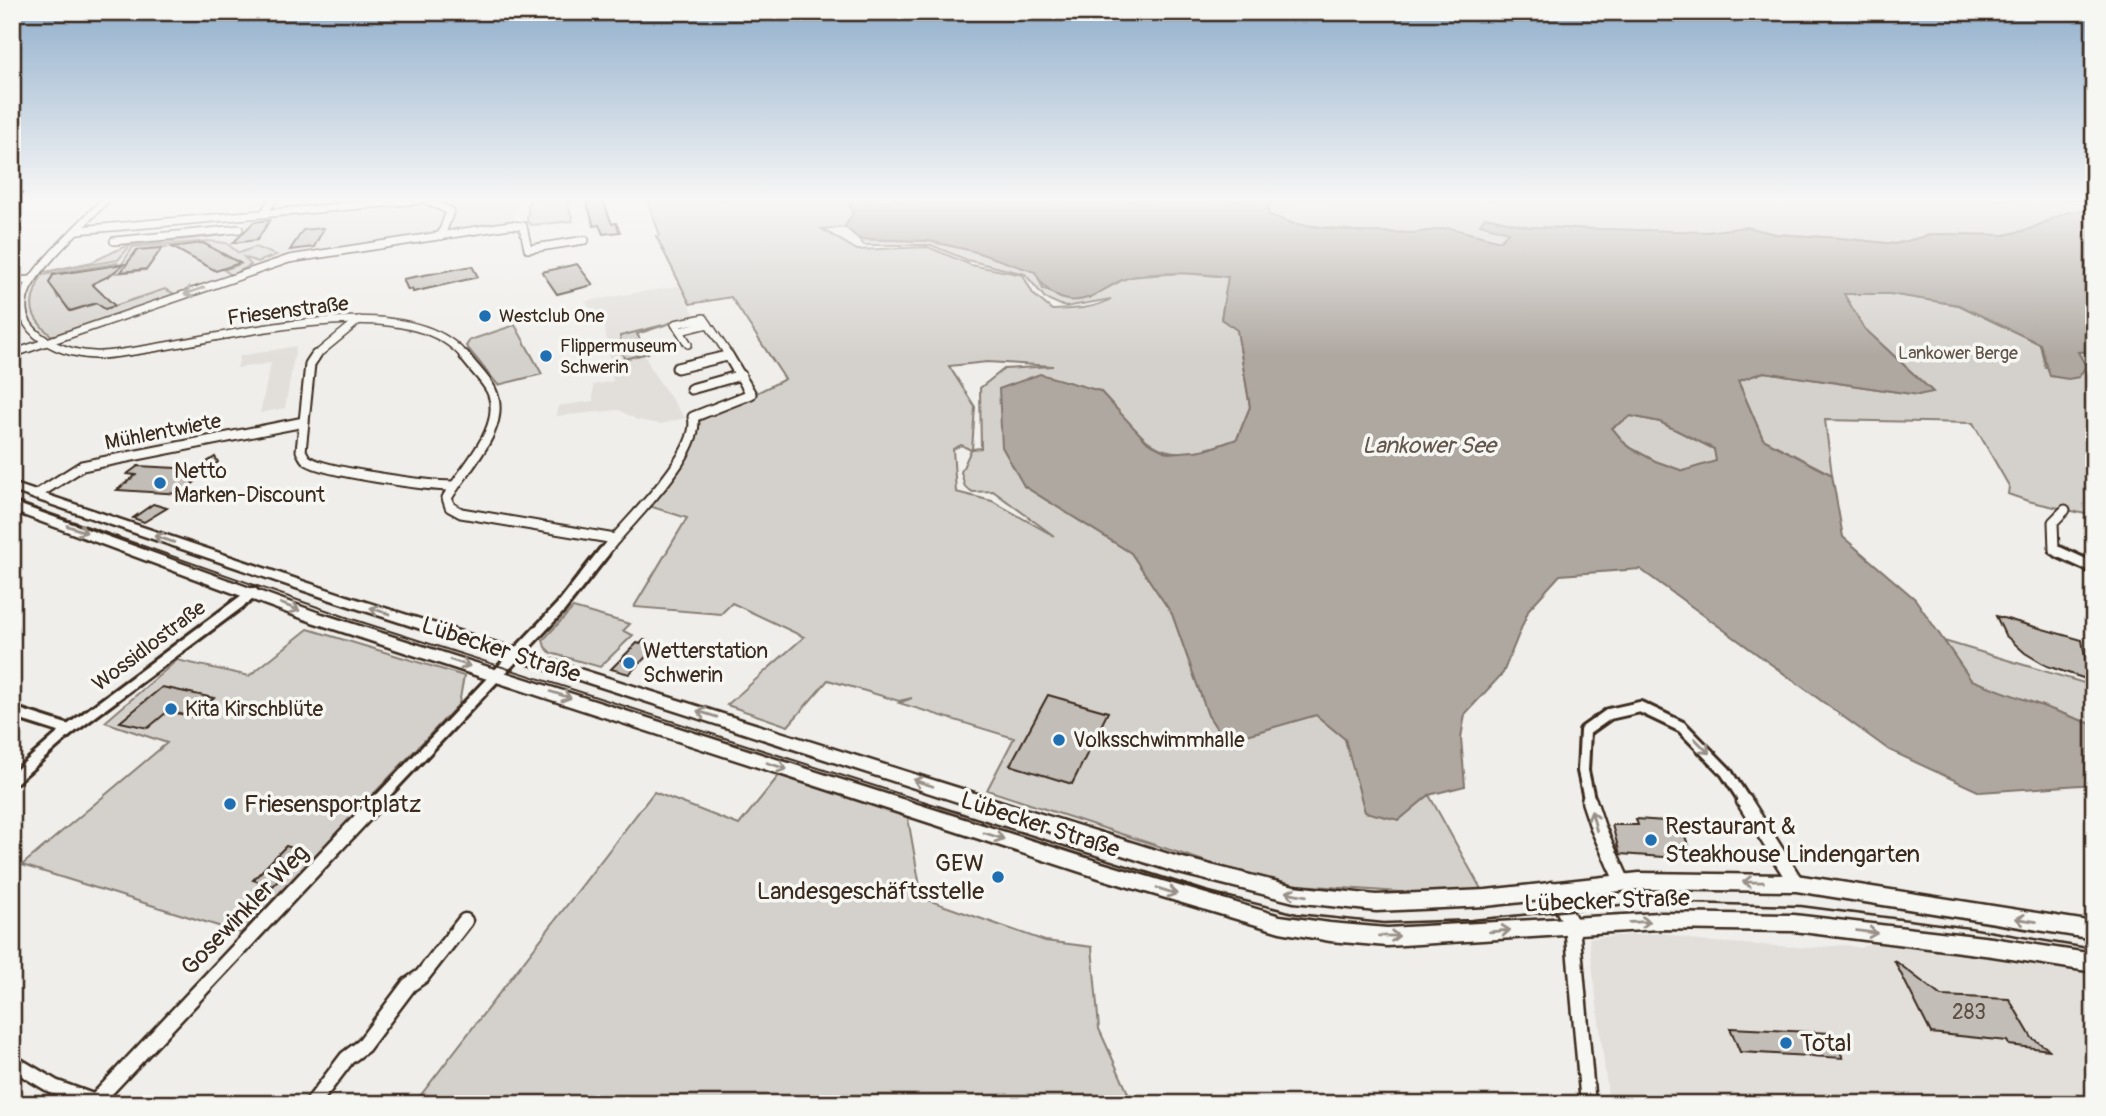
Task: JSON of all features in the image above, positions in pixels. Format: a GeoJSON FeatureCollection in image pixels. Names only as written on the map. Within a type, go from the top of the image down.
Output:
{"type":"FeatureCollection","features":[{"type":"Feature","properties":{"kind":"street"},"geometry":{"type":"LineString","coordinates":[[45,342],[30,327],[24,306],[25,293],[31,279],[57,252]]}},
{"type":"Feature","properties":{"kind":"street"},"geometry":{"type":"LineString","coordinates":[[12,354],[289,259],[335,252]]}},
{"type":"Feature","properties":{"kind":"street"},"geometry":{"type":"LineString","coordinates":[[12,281],[31,279]]}},
{"type":"Feature","properties":{"kind":"street"},"geometry":{"type":"LineString","coordinates":[[515,654],[561,607],[690,442],[695,431],[693,418],[751,394],[704,318],[676,324],[688,344]]}},
{"type":"Feature","properties":{"kind":"street"},"geometry":{"type":"LineString","coordinates":[[359,320],[315,356],[310,364],[301,451],[307,460],[316,465],[434,486],[453,486],[447,498],[450,507],[461,513],[615,539]]}},
{"type":"Feature","properties":{"kind":"street","name":"Friesenstraße"},"geometry":{"type":"LineString","coordinates":[[45,342],[59,349],[91,355],[118,354],[318,321],[359,320],[403,323],[443,336],[492,390],[495,408],[492,424],[453,486]]}},
{"type":"Feature","properties":{"kind":"street"},"geometry":{"type":"LineString","coordinates":[[677,368],[727,356]]}},
{"type":"Feature","properties":{"kind":"street"},"geometry":{"type":"LineString","coordinates":[[691,389],[741,375]]}},
{"type":"Feature","properties":{"kind":"street","name":"Mühlentwiete"},"geometry":{"type":"LineString","coordinates":[[36,495],[82,466],[304,422]]}},
{"type":"Feature","properties":{"kind":"street","name":"Lübecker Straße"},"geometry":{"type":"LineString","coordinates":[[12,487],[342,600],[1245,884],[1294,894],[1376,902],[1486,898],[1623,883],[1796,883],[2094,931]]}},
{"type":"Feature","properties":{"kind":"street","name":"Lübecker Straße"},"geometry":{"type":"LineString","coordinates":[[12,506],[317,618],[1101,871],[1280,924],[1387,937],[1659,921],[1794,923],[1992,947],[2094,963]]}},
{"type":"Feature","properties":{"kind":"street"},"geometry":{"type":"LineString","coordinates":[[2065,510],[2053,522],[2054,550],[2094,568]]}},
{"type":"Feature","properties":{"kind":"street","name":"Wossidlostraße"},"geometry":{"type":"LineString","coordinates":[[12,780],[69,730],[253,593]]}},
{"type":"Feature","properties":{"kind":"street","name":"Gosewinkler Weg"},"geometry":{"type":"LineString","coordinates":[[94,1103],[515,654]]}},
{"type":"Feature","properties":{"kind":"street"},"geometry":{"type":"LineString","coordinates":[[1623,883],[1596,831],[1582,750],[1585,731],[1609,714],[1640,707],[1682,727],[1701,743],[1726,772],[1796,883]]}},
{"type":"Feature","properties":{"kind":"street"},"geometry":{"type":"LineString","coordinates":[[12,712],[69,730]]}},
{"type":"Feature","properties":{"kind":"street"},"geometry":{"type":"LineString","coordinates":[[1552,889],[1572,925],[1588,1104]]}},
{"type":"Feature","properties":{"kind":"street"},"geometry":{"type":"LineString","coordinates":[[312,1104],[347,1058],[363,1046],[409,985],[422,976],[465,921]]}},
{"type":"Feature","properties":{"kind":"street"},"geometry":{"type":"LineString","coordinates":[[12,1062],[54,1087],[94,1103]]}},
{"type":"Feature","properties":{"kind":"shaded area"},"geometry":{"type":"Polygon","coordinates":[[[124,252],[316,252],[283,257],[274,263],[45,342],[27,323],[25,293],[36,274],[118,260],[124,252]]]}},
{"type":"Feature","properties":{"kind":"shaded area"},"geometry":{"type":"Polygon","coordinates":[[[679,286],[696,317],[620,335],[623,359],[644,354],[654,374],[685,418],[661,424],[637,420],[619,410],[557,416],[558,406],[593,401],[593,385],[613,381],[605,328],[585,301],[679,286]]]}},
{"type":"Feature","properties":{"kind":"shaded area"},"geometry":{"type":"Polygon","coordinates":[[[296,346],[285,408],[260,413],[271,363],[237,368],[240,356],[296,346]]]}},
{"type":"Feature","properties":{"kind":"shaded area"},"geometry":{"type":"Polygon","coordinates":[[[1663,933],[1699,941],[1809,948],[1846,945],[1860,948],[1876,941],[2094,974],[2094,1104],[1609,1104],[1589,938],[1663,933]]]}},
{"type":"Feature","properties":{"kind":"green space"},"geometry":{"type":"Polygon","coordinates":[[[113,252],[125,252],[118,260],[45,272],[92,262],[113,252]]]}},
{"type":"Feature","properties":{"kind":"green space"},"geometry":{"type":"Polygon","coordinates":[[[130,252],[136,252],[123,272],[147,270],[116,273],[130,252]]]}},
{"type":"Feature","properties":{"kind":"green space"},"geometry":{"type":"Polygon","coordinates":[[[219,252],[268,252],[276,255],[258,262],[244,257],[251,265],[232,275],[224,270],[241,264],[219,252]]]}},
{"type":"Feature","properties":{"kind":"green space"},"geometry":{"type":"Polygon","coordinates":[[[664,252],[940,252],[971,265],[1023,275],[1033,294],[1052,310],[1090,307],[1111,299],[1065,307],[1045,298],[1025,274],[967,260],[948,252],[976,252],[1036,272],[1043,289],[1089,298],[1128,277],[1183,273],[1228,277],[1221,319],[1237,330],[1250,407],[1237,439],[1210,448],[1172,452],[1145,439],[1100,391],[1024,486],[1131,553],[1172,614],[1208,715],[1223,738],[1250,734],[1316,715],[1345,739],[1365,812],[1399,820],[1429,795],[1486,898],[1271,883],[987,790],[1014,738],[899,703],[912,698],[899,701],[828,680],[788,726],[727,705],[804,637],[732,603],[721,614],[634,607],[687,518],[649,506],[690,442],[695,423],[785,379],[731,297],[690,304],[664,252]],[[987,362],[949,366],[975,407],[972,449],[981,448],[980,388],[1004,369],[1053,366],[987,362]],[[961,445],[953,449],[956,492],[992,501],[1054,536],[993,491],[973,492],[965,487],[961,472],[971,450],[961,445]]]}},
{"type":"Feature","properties":{"kind":"green space"},"geometry":{"type":"Polygon","coordinates":[[[117,263],[106,276],[56,294],[58,298],[86,290],[67,307],[71,311],[98,303],[105,309],[165,289],[175,294],[52,336],[38,322],[32,301],[42,275],[117,263]]]}},
{"type":"Feature","properties":{"kind":"green space","name":"Lankower Berge"},"geometry":{"type":"Polygon","coordinates":[[[1843,294],[1890,294],[1959,305],[2040,344],[2045,367],[2078,352],[2094,351],[2094,516],[2008,494],[2009,486],[1973,423],[1825,420],[1832,475],[1763,439],[1738,381],[1764,372],[1918,395],[1932,391],[1864,328],[1843,294]]]}},
{"type":"Feature","properties":{"kind":"green space"},"geometry":{"type":"Polygon","coordinates":[[[671,323],[637,334],[648,353],[624,359],[620,336],[671,323]]]}},
{"type":"Feature","properties":{"kind":"green space"},"geometry":{"type":"Polygon","coordinates":[[[515,325],[542,374],[498,385],[466,346],[470,340],[515,325]]]}},
{"type":"Feature","properties":{"kind":"green space"},"geometry":{"type":"Polygon","coordinates":[[[1631,416],[1660,422],[1714,449],[1717,461],[1683,471],[1655,461],[1627,446],[1612,428],[1631,416]]]}},
{"type":"Feature","properties":{"kind":"green space"},"geometry":{"type":"Polygon","coordinates":[[[573,608],[630,624],[623,631],[633,635],[600,667],[551,653],[543,640],[573,608]]]}},
{"type":"Feature","properties":{"kind":"green space","name":"Friesensportplatz"},"geometry":{"type":"Polygon","coordinates":[[[308,629],[464,676],[459,704],[241,933],[22,865],[167,743],[105,722],[177,660],[249,676],[308,629]]]}},
{"type":"Feature","properties":{"kind":"green space"},"geometry":{"type":"Polygon","coordinates":[[[1944,641],[2094,686],[2094,725],[1971,680],[1944,641]]]}},
{"type":"Feature","properties":{"kind":"green space"},"geometry":{"type":"Polygon","coordinates":[[[785,768],[906,807],[922,898],[1045,941],[1092,947],[1099,1029],[1133,1104],[414,1104],[654,792],[739,825],[785,768]]]}},
{"type":"Feature","properties":{"kind":"water","name":"Lankower See"},"geometry":{"type":"Polygon","coordinates":[[[976,252],[2094,252],[2094,351],[2078,352],[2086,366],[2079,377],[2068,379],[2050,376],[2040,344],[1959,305],[1890,294],[1844,294],[1864,328],[1933,392],[1918,395],[1764,372],[1738,381],[1763,439],[1832,475],[1843,537],[1915,599],[1971,680],[2094,725],[2094,784],[1980,792],[1889,750],[1640,569],[1560,575],[1529,609],[1503,673],[1465,714],[1461,738],[1465,786],[1429,795],[1399,820],[1365,812],[1345,739],[1316,715],[1250,734],[1223,738],[1208,715],[1172,614],[1131,553],[1024,486],[1002,447],[999,389],[1040,374],[1100,391],[1148,443],[1168,453],[1206,450],[1237,439],[1250,407],[1237,330],[1221,319],[1228,277],[1179,273],[1143,275],[1126,278],[1097,294],[1074,300],[1058,297],[1051,292],[1035,272],[976,252]],[[1631,416],[1612,428],[1627,446],[1655,461],[1683,471],[1716,461],[1714,449],[1660,422],[1631,416]]]}},
{"type":"Feature","properties":{"kind":"building"},"geometry":{"type":"Polygon","coordinates":[[[135,252],[159,252],[147,269],[121,272],[135,252]]]}},
{"type":"Feature","properties":{"kind":"building"},"geometry":{"type":"Polygon","coordinates":[[[181,252],[220,252],[240,263],[216,271],[181,252]]]}},
{"type":"Feature","properties":{"kind":"building"},"geometry":{"type":"Polygon","coordinates":[[[124,264],[109,276],[92,284],[115,306],[105,309],[96,303],[70,311],[49,283],[53,275],[124,264]]]}},
{"type":"Feature","properties":{"kind":"building"},"geometry":{"type":"Polygon","coordinates":[[[577,264],[593,285],[557,294],[542,272],[577,264]]]}},
{"type":"Feature","properties":{"kind":"building"},"geometry":{"type":"Polygon","coordinates":[[[472,266],[478,277],[413,292],[412,289],[408,290],[403,279],[472,266]]]}},
{"type":"Feature","properties":{"kind":"building","name":"Netto Marken-Discount"},"geometry":{"type":"Polygon","coordinates":[[[215,457],[218,462],[181,494],[117,490],[136,475],[127,474],[138,466],[196,469],[215,457]]]}},
{"type":"Feature","properties":{"kind":"building"},"geometry":{"type":"Polygon","coordinates":[[[153,504],[167,508],[144,522],[133,518],[153,504]]]}},
{"type":"Feature","properties":{"kind":"building"},"geometry":{"type":"Polygon","coordinates":[[[1996,616],[2082,640],[2089,680],[2047,666],[2025,653],[2005,635],[1996,616]]]}},
{"type":"Feature","properties":{"kind":"building","name":"Wetterstation Schwerin"},"geometry":{"type":"Polygon","coordinates":[[[644,640],[675,650],[668,657],[651,652],[629,674],[611,669],[637,643],[640,644],[644,640]]]}},
{"type":"Feature","properties":{"kind":"building","name":"Kita Kirschblüte"},"geometry":{"type":"Polygon","coordinates":[[[162,687],[214,698],[193,717],[168,711],[148,728],[120,722],[162,687]]]}},
{"type":"Feature","properties":{"kind":"building","name":"Volksschwimmhalle"},"geometry":{"type":"Polygon","coordinates":[[[1048,695],[1108,712],[1072,784],[1010,765],[1048,695]]]}},
{"type":"Feature","properties":{"kind":"building","name":"Restaurant & Steakhouse Lindengarten"},"geometry":{"type":"Polygon","coordinates":[[[1636,819],[1680,822],[1693,859],[1620,854],[1612,825],[1638,825],[1636,819]]]}},
{"type":"Feature","properties":{"kind":"building"},"geometry":{"type":"Polygon","coordinates":[[[286,846],[305,852],[273,886],[253,880],[286,846]]]}},
{"type":"Feature","properties":{"kind":"building"},"geometry":{"type":"Polygon","coordinates":[[[1894,960],[1941,996],[2009,999],[2032,1038],[2050,1050],[2009,1045],[2007,1041],[1931,1033],[1894,960]]]}},
{"type":"Feature","properties":{"kind":"building","name":"Total"},"geometry":{"type":"Polygon","coordinates":[[[1730,1028],[1831,1033],[1843,1058],[1740,1052],[1730,1028]]]}},
{"type":"Feature","properties":{"kind":"tram line"},"geometry":{"type":"LineString","coordinates":[[12,500],[349,618],[928,803]]}},
{"type":"Feature","properties":{"kind":"tram line"},"geometry":{"type":"LineString","coordinates":[[922,801],[1206,891],[1297,914],[1384,923],[1471,920],[1650,902],[1801,906],[1970,928],[2094,949]]}},
{"type":"Feature","properties":{"kind":"place","name":"Westclub One"},"geometry":{"type":"Point","coordinates":[485,316]}},
{"type":"Feature","properties":{"kind":"place","name":"Flippermuseum Schwerin"},"geometry":{"type":"Point","coordinates":[546,356]}},
{"type":"Feature","properties":{"kind":"place","name":"Netto Marken-Discount"},"geometry":{"type":"Point","coordinates":[160,483]}},
{"type":"Feature","properties":{"kind":"place","name":"Wetterstation Schwerin"},"geometry":{"type":"Point","coordinates":[629,663]}},
{"type":"Feature","properties":{"kind":"place","name":"Kita Kirschblüte"},"geometry":{"type":"Point","coordinates":[171,709]}},
{"type":"Feature","properties":{"kind":"place","name":"Volksschwimmhalle"},"geometry":{"type":"Point","coordinates":[1059,740]}},
{"type":"Feature","properties":{"kind":"place","name":"Friesensportplatz"},"geometry":{"type":"Point","coordinates":[230,804]}},
{"type":"Feature","properties":{"kind":"place","name":"Restaurant & Steakhouse Lindengarten"},"geometry":{"type":"Point","coordinates":[1651,840]}},
{"type":"Feature","properties":{"kind":"place","name":"GEW Landesgeschäftsstelle"},"geometry":{"type":"Point","coordinates":[998,877]}},
{"type":"Feature","properties":{"kind":"place","name":"Total"},"geometry":{"type":"Point","coordinates":[1786,1043]}}]}
